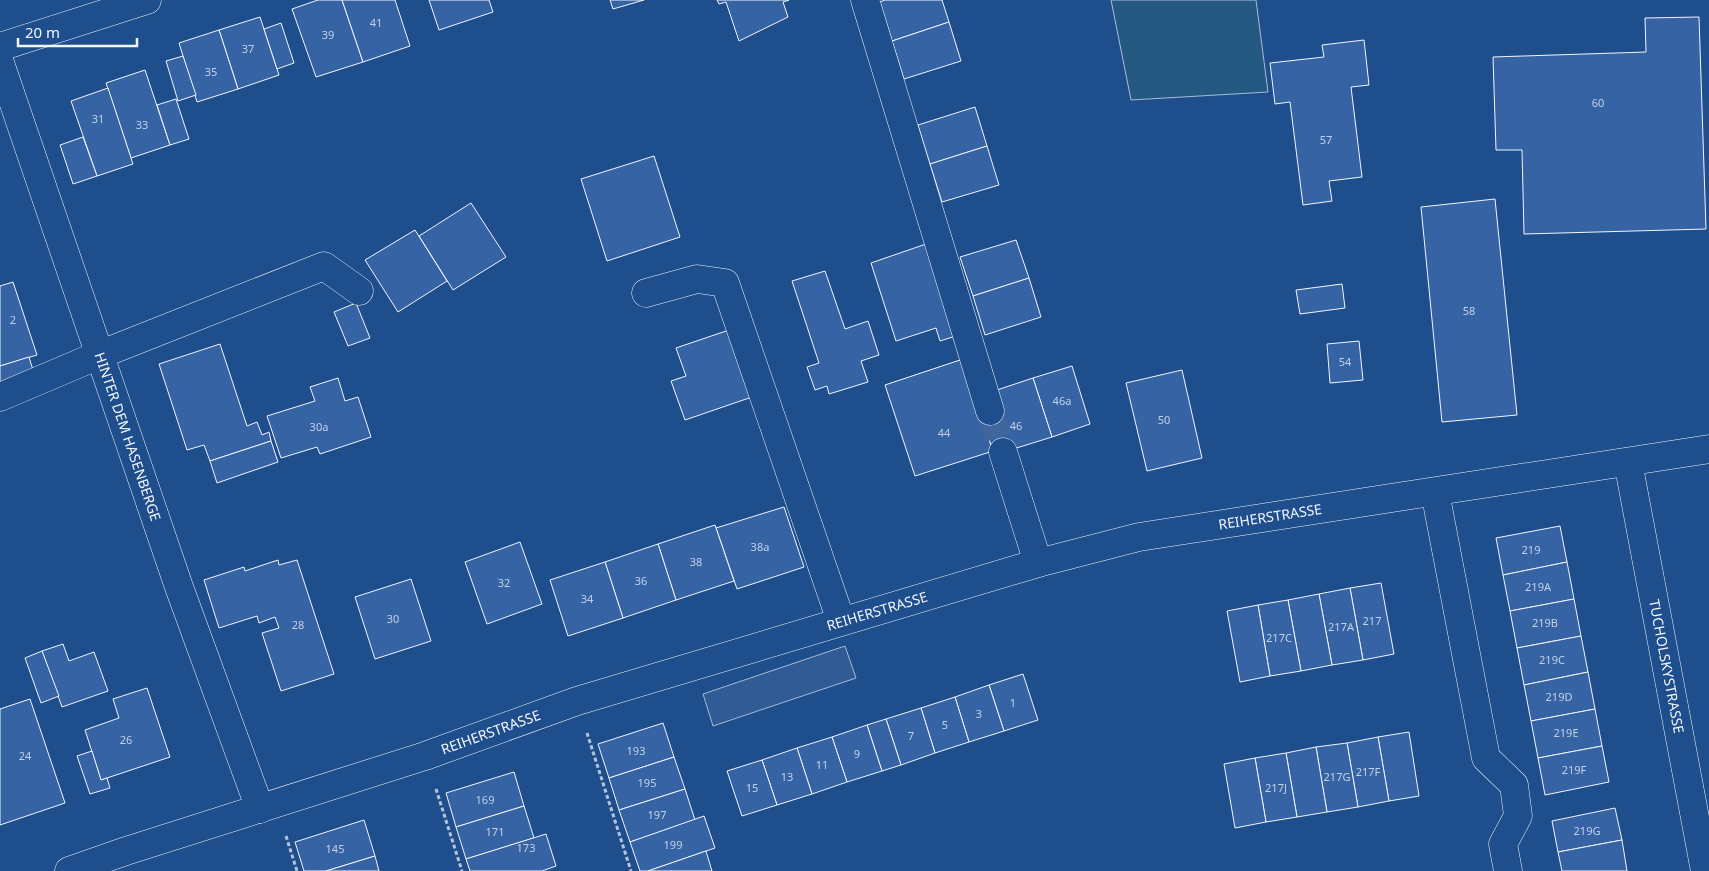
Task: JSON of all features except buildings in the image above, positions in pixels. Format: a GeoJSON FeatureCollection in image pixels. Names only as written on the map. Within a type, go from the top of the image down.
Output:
{"type":"FeatureCollection","features":[{"type":"Feature","properties":{"kind":"street"},"geometry":{"type":"LineString","coordinates":[[0,47],[147,0]]}},
{"type":"Feature","properties":{"kind":"street"},"geometry":{"type":"LineString","coordinates":[[865,0],[990,411]]}},
{"type":"Feature","properties":{"kind":"street","name":"HINTER DEM HASENBERGE"},"geometry":{"type":"LineString","coordinates":[[0,63],[179,587],[260,809]]}},
{"type":"Feature","properties":{"kind":"street"},"geometry":{"type":"LineString","coordinates":[[0,397],[99,355],[324,266],[359,291]]}},
{"type":"Feature","properties":{"kind":"street"},"geometry":{"type":"LineString","coordinates":[[646,293],[697,279],[725,283],[841,621]]}},
{"type":"Feature","properties":{"kind":"street","name":"REIHERSTRASSE"},"geometry":{"type":"LineString","coordinates":[[69,871],[126,851],[425,756],[577,701],[1038,563],[1139,537],[1709,449]]}},
{"type":"Feature","properties":{"kind":"street"},"geometry":{"type":"LineString","coordinates":[[1003,452],[1038,563]]}},
{"type":"Feature","properties":{"kind":"street","name":"TUCHOLSKYSTRASSE"},"geometry":{"type":"LineString","coordinates":[[1628,462],[1705,871]]}},
{"type":"Feature","properties":{"kind":"street"},"geometry":{"type":"LineString","coordinates":[[1434,492],[1486,758],[1514,785],[1518,816],[1503,844],[1508,871]]}},
{"type":"Feature","properties":{"kind":"path"},"geometry":{"type":"LineString","coordinates":[[577,701],[631,871]]}},
{"type":"Feature","properties":{"kind":"path"},"geometry":{"type":"LineString","coordinates":[[425,756],[462,871]]}},
{"type":"Feature","properties":{"kind":"shaded area"},"geometry":{"type":"Polygon","coordinates":[[[1111,0],[1256,0],[1268,92],[1131,100],[1111,0]]]}},
{"type":"Feature","properties":{"kind":"shaded area"},"geometry":{"type":"Polygon","coordinates":[[[845,646],[856,678],[713,726],[703,694],[845,646]]]}},
{"type":"Feature","properties":{"kind":"tunnel"},"geometry":{"type":"LineString","coordinates":[[990,411],[1003,452]]}}]}
